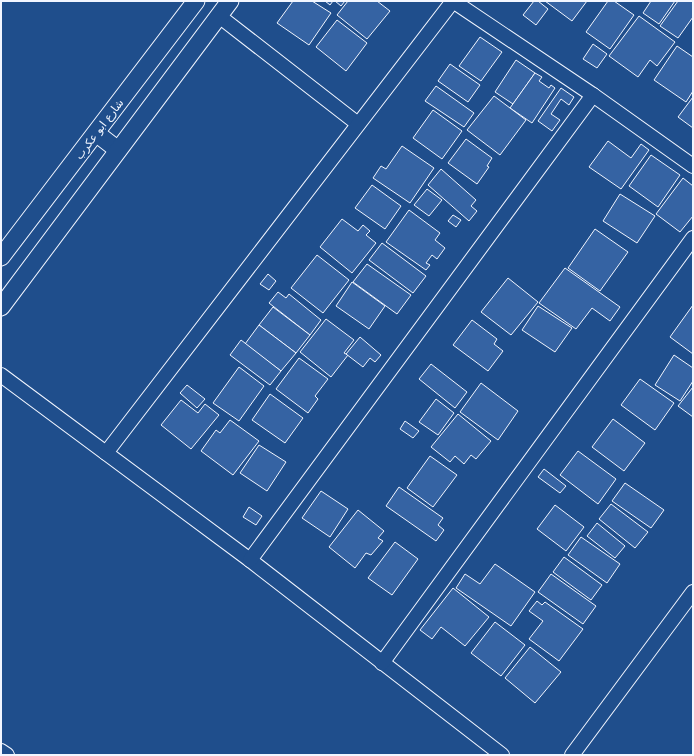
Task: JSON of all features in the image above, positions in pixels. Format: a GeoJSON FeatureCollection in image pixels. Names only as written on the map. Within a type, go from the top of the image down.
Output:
{"type":"FeatureCollection","features":[{"type":"Feature","properties":{"kind":"street","name":"شارع ابو عكرب"},"geometry":{"type":"LineString","coordinates":[[1,257],[196,1]]}},
{"type":"Feature","properties":{"kind":"street"},"geometry":{"type":"LineString","coordinates":[[1,307],[230,1]]}},
{"type":"Feature","properties":{"kind":"street"},"geometry":{"type":"LineString","coordinates":[[106,453],[453,1],[593,95],[693,166]]}},
{"type":"Feature","properties":{"kind":"street"},"geometry":{"type":"LineString","coordinates":[[219,16],[358,124]]}},
{"type":"Feature","properties":{"kind":"street"},"geometry":{"type":"LineString","coordinates":[[250,560],[593,95]]}},
{"type":"Feature","properties":{"kind":"street"},"geometry":{"type":"LineString","coordinates":[[96,133],[118,150]]}},
{"type":"Feature","properties":{"kind":"street"},"geometry":{"type":"LineString","coordinates":[[382,663],[693,238]]}},
{"type":"Feature","properties":{"kind":"street"},"geometry":{"type":"LineString","coordinates":[[1,375],[250,560],[502,755]]}},
{"type":"Feature","properties":{"kind":"street"},"geometry":{"type":"LineString","coordinates":[[572,755],[693,592]]}},
{"type":"Feature","properties":{"kind":"street"},"geometry":{"type":"LineString","coordinates":[[1,751],[6,755]]}},
{"type":"Feature","properties":{"kind":"building"},"geometry":{"type":"Polygon","coordinates":[[[293,1],[312,1],[331,13],[309,45],[277,23],[293,1]]]}},
{"type":"Feature","properties":{"kind":"building"},"geometry":{"type":"Polygon","coordinates":[[[325,1],[333,1],[330,5],[325,1]]]}},
{"type":"Feature","properties":{"kind":"building"},"geometry":{"type":"Polygon","coordinates":[[[335,1],[345,1],[341,6],[335,1]]]}},
{"type":"Feature","properties":{"kind":"building"},"geometry":{"type":"Polygon","coordinates":[[[348,1],[377,1],[390,11],[367,39],[337,15],[348,1]]]}},
{"type":"Feature","properties":{"kind":"building"},"geometry":{"type":"Polygon","coordinates":[[[534,1],[538,1],[548,9],[536,25],[523,15],[534,1]]]}},
{"type":"Feature","properties":{"kind":"building"},"geometry":{"type":"Polygon","coordinates":[[[545,1],[587,1],[572,21],[545,1]]]}},
{"type":"Feature","properties":{"kind":"building"},"geometry":{"type":"Polygon","coordinates":[[[608,1],[614,1],[634,15],[610,49],[586,32],[608,1]]]}},
{"type":"Feature","properties":{"kind":"building"},"geometry":{"type":"Polygon","coordinates":[[[651,1],[675,1],[659,24],[643,13],[651,1]]]}},
{"type":"Feature","properties":{"kind":"building"},"geometry":{"type":"Polygon","coordinates":[[[678,1],[693,1],[693,17],[678,38],[660,26],[678,1]]]}},
{"type":"Feature","properties":{"kind":"building"},"geometry":{"type":"Polygon","coordinates":[[[639,16],[675,42],[657,66],[650,60],[638,77],[609,56],[639,16]]]}},
{"type":"Feature","properties":{"kind":"building"},"geometry":{"type":"Polygon","coordinates":[[[337,20],[367,43],[346,71],[316,47],[337,20]]]}},
{"type":"Feature","properties":{"kind":"building"},"geometry":{"type":"Polygon","coordinates":[[[480,37],[502,52],[481,81],[459,66],[480,37]]]}},
{"type":"Feature","properties":{"kind":"building"},"geometry":{"type":"Polygon","coordinates":[[[593,44],[607,54],[597,68],[583,59],[593,44]]]}},
{"type":"Feature","properties":{"kind":"building"},"geometry":{"type":"Polygon","coordinates":[[[677,46],[693,57],[693,91],[686,102],[654,80],[677,46]]]}},
{"type":"Feature","properties":{"kind":"building"},"geometry":{"type":"Polygon","coordinates":[[[516,60],[535,73],[513,104],[495,92],[516,60]]]}},
{"type":"Feature","properties":{"kind":"building"},"geometry":{"type":"Polygon","coordinates":[[[450,64],[480,85],[468,102],[438,81],[450,64]]]}},
{"type":"Feature","properties":{"kind":"building"},"geometry":{"type":"Polygon","coordinates":[[[535,73],[542,77],[539,81],[549,88],[551,85],[555,88],[532,123],[510,108],[535,73]]]}},
{"type":"Feature","properties":{"kind":"building"},"geometry":{"type":"Polygon","coordinates":[[[436,86],[474,113],[464,127],[425,101],[436,86]]]}},
{"type":"Feature","properties":{"kind":"building"},"geometry":{"type":"Polygon","coordinates":[[[561,88],[574,97],[569,105],[561,99],[551,114],[560,120],[552,131],[538,121],[561,88]]]}},
{"type":"Feature","properties":{"kind":"building"},"geometry":{"type":"Polygon","coordinates":[[[494,96],[526,120],[500,155],[467,130],[494,96]]]}},
{"type":"Feature","properties":{"kind":"building"},"geometry":{"type":"Polygon","coordinates":[[[693,97],[693,128],[678,117],[693,97]]]}},
{"type":"Feature","properties":{"kind":"building"},"geometry":{"type":"Polygon","coordinates":[[[433,110],[462,131],[442,159],[413,138],[433,110]]]}},
{"type":"Feature","properties":{"kind":"building"},"geometry":{"type":"Polygon","coordinates":[[[466,139],[492,158],[487,166],[489,167],[477,184],[448,163],[466,139]]]}},
{"type":"Feature","properties":{"kind":"building"},"geometry":{"type":"Polygon","coordinates":[[[608,141],[631,158],[641,144],[649,150],[621,189],[589,167],[608,141]]]}},
{"type":"Feature","properties":{"kind":"building"},"geometry":{"type":"Polygon","coordinates":[[[402,146],[434,168],[410,203],[373,178],[381,166],[386,169],[402,146]]]}},
{"type":"Feature","properties":{"kind":"building"},"geometry":{"type":"Polygon","coordinates":[[[651,155],[680,175],[658,207],[629,186],[651,155]]]}},
{"type":"Feature","properties":{"kind":"building"},"geometry":{"type":"Polygon","coordinates":[[[441,169],[476,200],[471,206],[477,211],[469,221],[428,185],[441,169]]]}},
{"type":"Feature","properties":{"kind":"building"},"geometry":{"type":"Polygon","coordinates":[[[683,178],[693,186],[693,216],[680,232],[656,214],[683,178]]]}},
{"type":"Feature","properties":{"kind":"building"},"geometry":{"type":"Polygon","coordinates":[[[372,185],[401,206],[385,229],[355,208],[372,185]]]}},
{"type":"Feature","properties":{"kind":"building"},"geometry":{"type":"Polygon","coordinates":[[[427,189],[442,200],[429,216],[414,205],[427,189]]]}},
{"type":"Feature","properties":{"kind":"building"},"geometry":{"type":"Polygon","coordinates":[[[620,194],[655,216],[637,243],[603,221],[620,194]]]}},
{"type":"Feature","properties":{"kind":"building"},"geometry":{"type":"Polygon","coordinates":[[[409,210],[440,233],[435,240],[445,248],[437,259],[432,255],[426,263],[430,265],[426,270],[386,242],[409,210]]]}},
{"type":"Feature","properties":{"kind":"building"},"geometry":{"type":"Polygon","coordinates":[[[453,215],[461,220],[456,227],[448,221],[453,215]]]}},
{"type":"Feature","properties":{"kind":"building"},"geometry":{"type":"Polygon","coordinates":[[[342,219],[358,231],[363,225],[370,231],[366,235],[376,243],[352,273],[320,247],[342,219]]]}},
{"type":"Feature","properties":{"kind":"building"},"geometry":{"type":"Polygon","coordinates":[[[595,229],[628,252],[600,291],[568,268],[595,229]]]}},
{"type":"Feature","properties":{"kind":"building"},"geometry":{"type":"Polygon","coordinates":[[[382,243],[426,276],[413,293],[369,260],[382,243]]]}},
{"type":"Feature","properties":{"kind":"building"},"geometry":{"type":"Polygon","coordinates":[[[317,255],[349,280],[323,313],[291,288],[317,255]]]}},
{"type":"Feature","properties":{"kind":"building"},"geometry":{"type":"Polygon","coordinates":[[[367,264],[411,295],[397,314],[353,282],[367,264]]]}},
{"type":"Feature","properties":{"kind":"building"},"geometry":{"type":"Polygon","coordinates":[[[565,268],[620,307],[610,321],[592,308],[576,329],[539,303],[565,268]]]}},
{"type":"Feature","properties":{"kind":"building"},"geometry":{"type":"Polygon","coordinates":[[[268,274],[276,281],[269,290],[260,284],[268,274]]]}},
{"type":"Feature","properties":{"kind":"building"},"geometry":{"type":"Polygon","coordinates":[[[508,278],[538,302],[511,335],[481,312],[508,278]]]}},
{"type":"Feature","properties":{"kind":"building"},"geometry":{"type":"Polygon","coordinates":[[[352,282],[385,306],[369,329],[336,306],[352,282]]]}},
{"type":"Feature","properties":{"kind":"building"},"geometry":{"type":"Polygon","coordinates":[[[278,292],[286,298],[289,294],[321,320],[310,335],[269,303],[278,292]]]}},
{"type":"Feature","properties":{"kind":"building"},"geometry":{"type":"Polygon","coordinates":[[[693,305],[693,354],[670,337],[693,305]]]}},
{"type":"Feature","properties":{"kind":"building"},"geometry":{"type":"Polygon","coordinates":[[[538,306],[572,328],[555,352],[522,330],[538,306]]]}},
{"type":"Feature","properties":{"kind":"building"},"geometry":{"type":"Polygon","coordinates":[[[273,307],[310,335],[296,353],[259,325],[273,307]]]}},
{"type":"Feature","properties":{"kind":"building"},"geometry":{"type":"Polygon","coordinates":[[[326,319],[354,340],[344,353],[348,355],[331,377],[300,352],[326,319]]]}},
{"type":"Feature","properties":{"kind":"building"},"geometry":{"type":"Polygon","coordinates":[[[472,320],[497,339],[494,344],[503,351],[488,371],[453,345],[472,320]]]}},
{"type":"Feature","properties":{"kind":"building"},"geometry":{"type":"Polygon","coordinates":[[[259,325],[296,353],[281,371],[245,344],[259,325]]]}},
{"type":"Feature","properties":{"kind":"building"},"geometry":{"type":"Polygon","coordinates":[[[360,337],[381,355],[375,362],[370,358],[363,367],[346,354],[360,337]]]}},
{"type":"Feature","properties":{"kind":"building"},"geometry":{"type":"Polygon","coordinates":[[[241,340],[281,371],[270,385],[230,355],[241,340]]]}},
{"type":"Feature","properties":{"kind":"building"},"geometry":{"type":"Polygon","coordinates":[[[674,355],[693,368],[693,381],[680,401],[655,385],[674,355]]]}},
{"type":"Feature","properties":{"kind":"building"},"geometry":{"type":"Polygon","coordinates":[[[299,358],[328,379],[315,396],[318,399],[308,413],[276,389],[299,358]]]}},
{"type":"Feature","properties":{"kind":"building"},"geometry":{"type":"Polygon","coordinates":[[[431,364],[467,392],[455,408],[419,379],[431,364]]]}},
{"type":"Feature","properties":{"kind":"building"},"geometry":{"type":"Polygon","coordinates":[[[239,367],[264,386],[239,421],[213,403],[239,367]]]}},
{"type":"Feature","properties":{"kind":"building"},"geometry":{"type":"Polygon","coordinates":[[[640,379],[674,403],[655,430],[621,405],[640,379]]]}},
{"type":"Feature","properties":{"kind":"building"},"geometry":{"type":"Polygon","coordinates":[[[481,383],[518,411],[498,440],[460,412],[481,383]]]}},
{"type":"Feature","properties":{"kind":"building"},"geometry":{"type":"Polygon","coordinates":[[[187,385],[205,399],[197,408],[180,393],[187,385]]]}},
{"type":"Feature","properties":{"kind":"building"},"geometry":{"type":"Polygon","coordinates":[[[693,387],[693,417],[678,406],[693,387]]]}},
{"type":"Feature","properties":{"kind":"building"},"geometry":{"type":"Polygon","coordinates":[[[270,394],[303,418],[285,443],[252,420],[270,394]]]}},
{"type":"Feature","properties":{"kind":"building"},"geometry":{"type":"Polygon","coordinates":[[[436,399],[454,413],[438,435],[419,422],[436,399]]]}},
{"type":"Feature","properties":{"kind":"building"},"geometry":{"type":"Polygon","coordinates":[[[181,400],[198,413],[205,404],[219,415],[191,449],[161,425],[181,400]]]}},
{"type":"Feature","properties":{"kind":"building"},"geometry":{"type":"Polygon","coordinates":[[[458,414],[491,441],[476,459],[471,455],[464,464],[455,456],[450,462],[431,447],[458,414]]]}},
{"type":"Feature","properties":{"kind":"building"},"geometry":{"type":"Polygon","coordinates":[[[613,419],[645,443],[624,471],[592,447],[613,419]]]}},
{"type":"Feature","properties":{"kind":"building"},"geometry":{"type":"Polygon","coordinates":[[[230,420],[259,441],[233,475],[201,451],[216,430],[220,433],[230,420]]]}},
{"type":"Feature","properties":{"kind":"building"},"geometry":{"type":"Polygon","coordinates":[[[405,421],[419,431],[413,438],[400,429],[405,421]]]}},
{"type":"Feature","properties":{"kind":"building"},"geometry":{"type":"Polygon","coordinates":[[[259,445],[286,462],[267,491],[240,473],[259,445]]]}},
{"type":"Feature","properties":{"kind":"building"},"geometry":{"type":"Polygon","coordinates":[[[578,451],[616,479],[598,504],[560,475],[578,451]]]}},
{"type":"Feature","properties":{"kind":"building"},"geometry":{"type":"Polygon","coordinates":[[[430,456],[457,475],[433,507],[407,488],[430,456]]]}},
{"type":"Feature","properties":{"kind":"building"},"geometry":{"type":"Polygon","coordinates":[[[544,469],[566,486],[560,493],[538,477],[544,469]]]}},
{"type":"Feature","properties":{"kind":"building"},"geometry":{"type":"Polygon","coordinates":[[[625,483],[664,510],[651,528],[612,501],[625,483]]]}},
{"type":"Feature","properties":{"kind":"building"},"geometry":{"type":"Polygon","coordinates":[[[399,487],[443,518],[438,525],[444,530],[436,541],[386,506],[399,487]]]}},
{"type":"Feature","properties":{"kind":"building"},"geometry":{"type":"Polygon","coordinates":[[[321,491],[348,509],[330,537],[302,518],[321,491]]]}},
{"type":"Feature","properties":{"kind":"building"},"geometry":{"type":"Polygon","coordinates":[[[611,504],[648,532],[635,548],[599,519],[611,504]]]}},
{"type":"Feature","properties":{"kind":"building"},"geometry":{"type":"Polygon","coordinates":[[[555,505],[584,527],[566,551],[537,529],[555,505]]]}},
{"type":"Feature","properties":{"kind":"building"},"geometry":{"type":"Polygon","coordinates":[[[249,507],[262,516],[256,525],[243,517],[249,507]]]}},
{"type":"Feature","properties":{"kind":"building"},"geometry":{"type":"Polygon","coordinates":[[[358,510],[384,531],[378,538],[383,541],[371,555],[366,553],[355,568],[329,547],[358,510]]]}},
{"type":"Feature","properties":{"kind":"building"},"geometry":{"type":"Polygon","coordinates":[[[597,523],[625,546],[615,558],[587,536],[597,523]]]}},
{"type":"Feature","properties":{"kind":"building"},"geometry":{"type":"Polygon","coordinates":[[[581,537],[620,564],[607,583],[568,555],[581,537]]]}},
{"type":"Feature","properties":{"kind":"building"},"geometry":{"type":"Polygon","coordinates":[[[395,542],[418,559],[392,595],[368,578],[395,542]]]}},
{"type":"Feature","properties":{"kind":"building"},"geometry":{"type":"Polygon","coordinates":[[[564,557],[602,585],[591,600],[553,572],[564,557]]]}},
{"type":"Feature","properties":{"kind":"building"},"geometry":{"type":"Polygon","coordinates":[[[495,564],[535,592],[511,626],[456,588],[465,574],[480,584],[495,564]]]}},
{"type":"Feature","properties":{"kind":"building"},"geometry":{"type":"Polygon","coordinates":[[[551,574],[596,606],[583,624],[538,592],[551,574]]]}},
{"type":"Feature","properties":{"kind":"building"},"geometry":{"type":"Polygon","coordinates":[[[453,588],[489,617],[465,646],[441,627],[432,639],[420,630],[453,588]]]}},
{"type":"Feature","properties":{"kind":"building"},"geometry":{"type":"Polygon","coordinates":[[[537,601],[542,605],[545,602],[583,629],[559,661],[529,639],[543,621],[529,611],[537,601]]]}},
{"type":"Feature","properties":{"kind":"building"},"geometry":{"type":"Polygon","coordinates":[[[495,622],[525,645],[501,676],[471,653],[495,622]]]}},
{"type":"Feature","properties":{"kind":"building"},"geometry":{"type":"Polygon","coordinates":[[[530,647],[561,672],[535,703],[505,678],[530,647]]]}}]}
